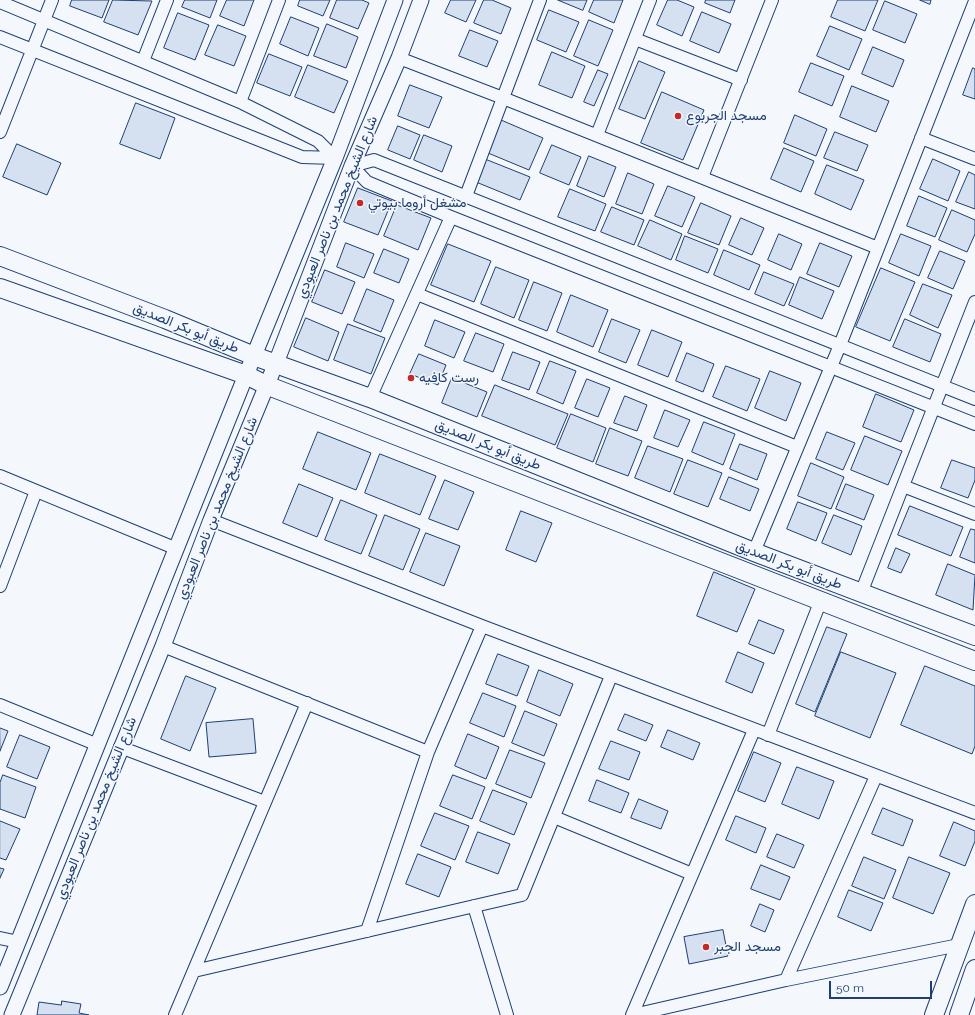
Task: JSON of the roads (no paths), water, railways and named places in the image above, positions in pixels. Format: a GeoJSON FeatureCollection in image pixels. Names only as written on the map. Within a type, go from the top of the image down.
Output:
{"type":"FeatureCollection","features":[{"type":"Feature","properties":{"kind":"main road","name":"طريق أبو بكر الصديق"},"geometry":{"type":"LineString","coordinates":[[0,256],[165,319],[254,356],[370,398],[754,552],[975,636]]}},
{"type":"Feature","properties":{"kind":"main road","name":"طريق أبو بكر الصديق"},"geometry":{"type":"LineString","coordinates":[[0,288],[246,375],[266,386],[975,661]]}},
{"type":"Feature","properties":{"kind":"main road"},"geometry":{"type":"LineString","coordinates":[[934,1015],[975,904]]}},
{"type":"Feature","properties":{"kind":"main road"},"geometry":{"type":"LineString","coordinates":[[959,1015],[975,969]]}},
{"type":"Feature","properties":{"kind":"street"},"geometry":{"type":"LineString","coordinates":[[0,132],[52,0]]}},
{"type":"Feature","properties":{"kind":"street"},"geometry":{"type":"LineString","coordinates":[[143,61],[167,0]]}},
{"type":"Feature","properties":{"kind":"street"},"geometry":{"type":"LineString","coordinates":[[240,102],[279,0]]}},
{"type":"Feature","properties":{"kind":"street","name":"شارع الشيخ محمد بن ناصر العبودي"},"geometry":{"type":"LineString","coordinates":[[0,987],[246,375],[336,158],[395,0]]}},
{"type":"Feature","properties":{"kind":"street","name":"شارع الشيخ محمد بن ناصر العبودي"},"geometry":{"type":"LineString","coordinates":[[12,1015],[120,747],[163,646],[211,520],[276,363],[352,166],[421,0]]}},
{"type":"Feature","properties":{"kind":"street"},"geometry":{"type":"LineString","coordinates":[[466,196],[540,0]]}},
{"type":"Feature","properties":{"kind":"street"},"geometry":{"type":"LineString","coordinates":[[597,135],[650,0]]}},
{"type":"Feature","properties":{"kind":"street"},"geometry":{"type":"LineString","coordinates":[[702,178],[772,0]]}},
{"type":"Feature","properties":{"kind":"street"},"geometry":{"type":"LineString","coordinates":[[754,552],[840,345],[975,1]]}},
{"type":"Feature","properties":{"kind":"street"},"geometry":{"type":"LineString","coordinates":[[0,2],[44,19],[240,102],[318,141],[336,158]]}},
{"type":"Feature","properties":{"kind":"street"},"geometry":{"type":"LineString","coordinates":[[0,36],[302,157],[336,158]]}},
{"type":"Feature","properties":{"kind":"street"},"geometry":{"type":"LineString","coordinates":[[635,39],[741,80]]}},
{"type":"Feature","properties":{"kind":"street"},"geometry":{"type":"LineString","coordinates":[[398,58],[597,135],[878,248]]}},
{"type":"Feature","properties":{"kind":"street"},"geometry":{"type":"LineString","coordinates":[[921,138],[975,159]]}},
{"type":"Feature","properties":{"kind":"street"},"geometry":{"type":"LineString","coordinates":[[975,399],[374,160],[352,166],[366,182],[450,218],[933,406],[975,424]]}},
{"type":"Feature","properties":{"kind":"street"},"geometry":{"type":"LineString","coordinates":[[370,398],[450,218]]}},
{"type":"Feature","properties":{"kind":"street"},"geometry":{"type":"LineString","coordinates":[[417,294],[797,447]]}},
{"type":"Feature","properties":{"kind":"street"},"geometry":{"type":"LineString","coordinates":[[861,593],[975,302]]}},
{"type":"Feature","properties":{"kind":"street"},"geometry":{"type":"LineString","coordinates":[[0,476],[177,549]]}},
{"type":"Feature","properties":{"kind":"street"},"geometry":{"type":"LineString","coordinates":[[903,486],[975,514]]}},
{"type":"Feature","properties":{"kind":"street"},"geometry":{"type":"LineString","coordinates":[[0,586],[36,491]]}},
{"type":"Feature","properties":{"kind":"street"},"geometry":{"type":"LineString","coordinates":[[211,520],[611,676],[975,813]]}},
{"type":"Feature","properties":{"kind":"street"},"geometry":{"type":"LineString","coordinates":[[768,735],[820,600]]}},
{"type":"Feature","properties":{"kind":"street"},"geometry":{"type":"LineString","coordinates":[[367,931],[428,752],[482,626]]}},
{"type":"Feature","properties":{"kind":"street"},"geometry":{"type":"LineString","coordinates":[[163,646],[428,752]]}},
{"type":"Feature","properties":{"kind":"street"},"geometry":{"type":"LineString","coordinates":[[194,971],[522,895],[611,676]]}},
{"type":"Feature","properties":{"kind":"street"},"geometry":{"type":"LineString","coordinates":[[175,1015],[307,703]]}},
{"type":"Feature","properties":{"kind":"street"},"geometry":{"type":"LineString","coordinates":[[0,705],[98,745]]}},
{"type":"Feature","properties":{"kind":"street"},"geometry":{"type":"LineString","coordinates":[[633,1015],[754,730]]}},
{"type":"Feature","properties":{"kind":"street"},"geometry":{"type":"LineString","coordinates":[[120,747],[265,802]]}},
{"type":"Feature","properties":{"kind":"street"},"geometry":{"type":"LineString","coordinates":[[786,980],[876,776]]}},
{"type":"Feature","properties":{"kind":"street"},"geometry":{"type":"LineString","coordinates":[[554,817],[692,874]]}},
{"type":"Feature","properties":{"kind":"street"},"geometry":{"type":"LineString","coordinates":[[474,906],[506,1015]]}},
{"type":"Feature","properties":{"kind":"street"},"geometry":{"type":"LineString","coordinates":[[0,938],[19,942]]}},
{"type":"Feature","properties":{"kind":"street"},"geometry":{"type":"LineString","coordinates":[[633,1015],[786,980],[959,945]]}},
{"type":"Feature","properties":{"kind":"place","name":"مسجد الجربوع"},"geometry":{"type":"Point","coordinates":[678,116]}},
{"type":"Feature","properties":{"kind":"place","name":"مشغل أروما بيوتي"},"geometry":{"type":"Point","coordinates":[360,203]}},
{"type":"Feature","properties":{"kind":"place","name":"رست كافيه"},"geometry":{"type":"Point","coordinates":[411,378]}},
{"type":"Feature","properties":{"kind":"place","name":"مسجد الجبر"},"geometry":{"type":"Point","coordinates":[706,947]}}]}
